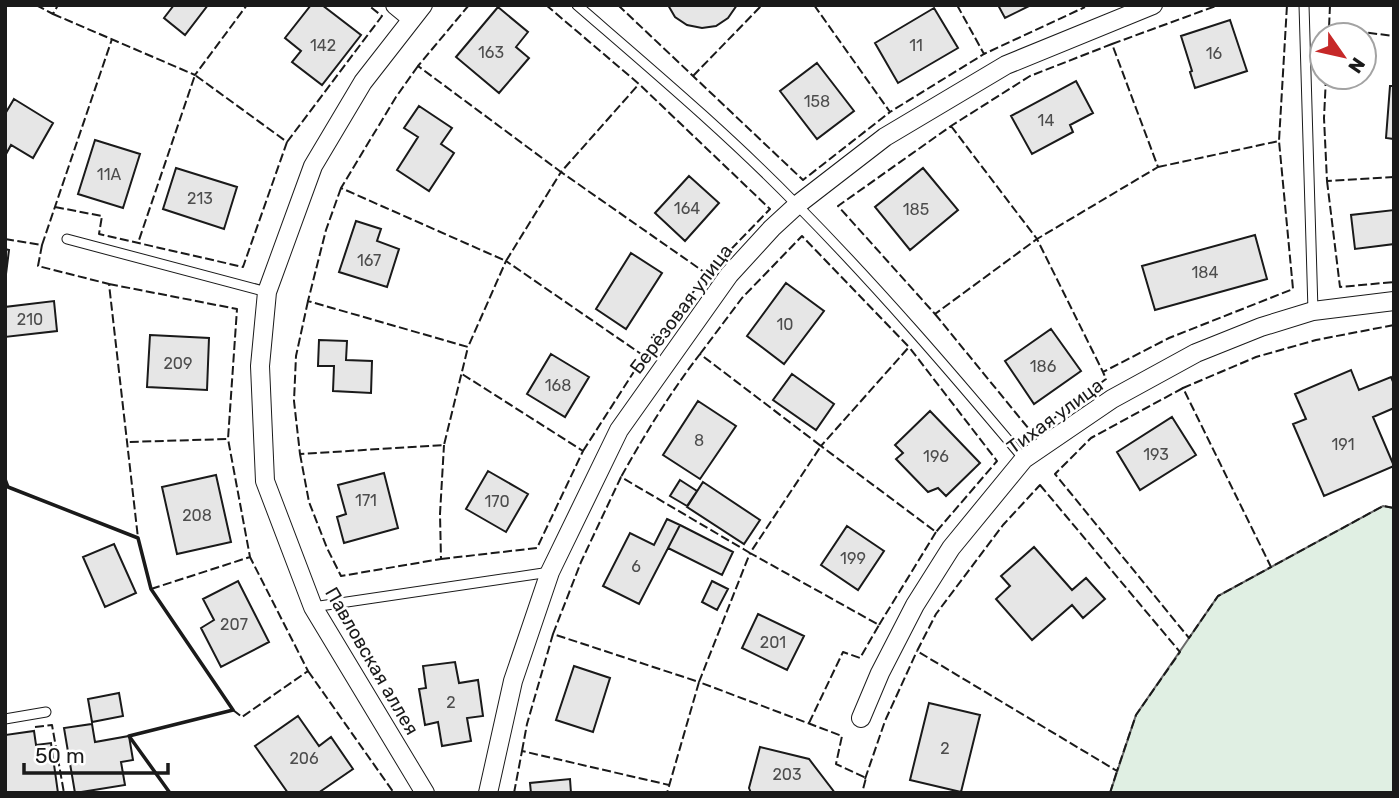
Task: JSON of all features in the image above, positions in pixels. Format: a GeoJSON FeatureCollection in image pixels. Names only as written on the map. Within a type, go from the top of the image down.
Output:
{"type":"FeatureCollection","features":[{"type":"Feature","properties":{"kind":"street"},"geometry":{"type":"LineString","coordinates":[[395,5],[417,12]]}},
{"type":"Feature","properties":{"kind":"street","name":"Берёзовая улица"},"geometry":{"type":"LineString","coordinates":[[488,793],[513,681],[550,572],[619,430],[729,275],[797,205],[885,137],[1006,65],[1153,5]]}},
{"type":"Feature","properties":{"kind":"street","name":"Павловская аллея"},"geometry":{"type":"LineString","coordinates":[[417,12],[363,82],[313,166],[267,292],[260,366],[265,481],[313,607],[425,793]]}},
{"type":"Feature","properties":{"kind":"street","name":"Тихая улица"},"geometry":{"type":"LineString","coordinates":[[861,718],[880,673],[915,605],[951,548],[1024,459],[1112,399],[1196,353],[1261,327],[1313,311],[1394,301]]}},
{"type":"Feature","properties":{"kind":"lane"},"geometry":{"type":"LineString","coordinates":[[576,5],[687,100],[797,205],[933,351],[1024,459]]}},
{"type":"Feature","properties":{"kind":"lane"},"geometry":{"type":"LineString","coordinates":[[1304,5],[1313,311]]}},
{"type":"Feature","properties":{"kind":"lane"},"geometry":{"type":"LineString","coordinates":[[67,239],[267,292]]}},
{"type":"Feature","properties":{"kind":"lane"},"geometry":{"type":"LineString","coordinates":[[313,607],[550,572]]}},
{"type":"Feature","properties":{"kind":"lane"},"geometry":{"type":"LineString","coordinates":[[5,719],[46,712]]}},
{"type":"Feature","properties":{"kind":"green space"},"geometry":{"type":"Polygon","coordinates":[[[1383,506],[1394,508],[1394,793],[1110,793],[1136,715],[1218,596],[1383,506]]]}},
{"type":"Feature","properties":{"kind":"building"},"geometry":{"type":"Polygon","coordinates":[[[174,5],[208,5],[185,35],[164,18],[174,5]]]}},
{"type":"Feature","properties":{"kind":"building"},"geometry":{"type":"Polygon","coordinates":[[[311,5],[322,5],[361,35],[322,85],[292,62],[301,51],[285,38],[311,5]]]}},
{"type":"Feature","properties":{"kind":"building"},"geometry":{"type":"Polygon","coordinates":[[[668,5],[737,5],[728,18],[716,26],[702,28],[687,25],[675,17],[668,5]]]}},
{"type":"Feature","properties":{"kind":"building"},"geometry":{"type":"Polygon","coordinates":[[[998,5],[1031,5],[1005,18],[998,5]]]}},
{"type":"Feature","properties":{"kind":"building"},"geometry":{"type":"Polygon","coordinates":[[[498,7],[528,32],[516,47],[529,58],[499,93],[456,57],[498,7]]]}},
{"type":"Feature","properties":{"kind":"building"},"geometry":{"type":"Polygon","coordinates":[[[934,8],[958,48],[898,83],[875,43],[934,8]]]}},
{"type":"Feature","properties":{"kind":"building"},"geometry":{"type":"Polygon","coordinates":[[[1230,20],[1247,71],[1195,88],[1181,36],[1230,20]]]}},
{"type":"Feature","properties":{"kind":"building"},"geometry":{"type":"Polygon","coordinates":[[[817,63],[854,111],[817,139],[780,91],[817,63]]]}},
{"type":"Feature","properties":{"kind":"building"},"geometry":{"type":"Polygon","coordinates":[[[1076,81],[1093,113],[1070,125],[1073,132],[1032,154],[1011,116],[1076,81]]]}},
{"type":"Feature","properties":{"kind":"building"},"geometry":{"type":"Polygon","coordinates":[[[1390,86],[1394,86],[1394,139],[1386,138],[1390,86]]]}},
{"type":"Feature","properties":{"kind":"building"},"geometry":{"type":"Polygon","coordinates":[[[14,99],[53,123],[33,158],[11,145],[5,156],[5,114],[14,99]]]}},
{"type":"Feature","properties":{"kind":"building"},"geometry":{"type":"Polygon","coordinates":[[[419,106],[452,128],[441,144],[454,153],[429,191],[397,170],[418,137],[404,128],[419,106]]]}},
{"type":"Feature","properties":{"kind":"building"},"geometry":{"type":"Polygon","coordinates":[[[95,140],[140,154],[123,208],[78,194],[95,140]]]}},
{"type":"Feature","properties":{"kind":"building"},"geometry":{"type":"Polygon","coordinates":[[[176,168],[237,187],[224,229],[163,209],[176,168]]]}},
{"type":"Feature","properties":{"kind":"building"},"geometry":{"type":"Polygon","coordinates":[[[923,168],[958,210],[910,250],[875,207],[923,168]]]}},
{"type":"Feature","properties":{"kind":"building"},"geometry":{"type":"Polygon","coordinates":[[[689,176],[719,203],[685,241],[655,213],[689,176]]]}},
{"type":"Feature","properties":{"kind":"building"},"geometry":{"type":"Polygon","coordinates":[[[1394,210],[1394,244],[1355,249],[1351,215],[1394,210]]]}},
{"type":"Feature","properties":{"kind":"building"},"geometry":{"type":"Polygon","coordinates":[[[356,221],[381,229],[377,241],[399,249],[387,287],[339,272],[356,221]]]}},
{"type":"Feature","properties":{"kind":"building"},"geometry":{"type":"Polygon","coordinates":[[[1255,235],[1267,279],[1155,310],[1142,266],[1255,235]]]}},
{"type":"Feature","properties":{"kind":"building"},"geometry":{"type":"Polygon","coordinates":[[[5,249],[9,250],[6,274],[5,274],[5,249]]]}},
{"type":"Feature","properties":{"kind":"building"},"geometry":{"type":"Polygon","coordinates":[[[631,253],[662,273],[626,329],[596,309],[631,253]]]}},
{"type":"Feature","properties":{"kind":"building"},"geometry":{"type":"Polygon","coordinates":[[[786,283],[824,311],[784,364],[747,336],[786,283]]]}},
{"type":"Feature","properties":{"kind":"building"},"geometry":{"type":"Polygon","coordinates":[[[54,301],[57,331],[5,337],[5,307],[54,301]]]}},
{"type":"Feature","properties":{"kind":"building"},"geometry":{"type":"Polygon","coordinates":[[[1051,329],[1081,371],[1034,404],[1005,361],[1051,329]]]}},
{"type":"Feature","properties":{"kind":"building"},"geometry":{"type":"Polygon","coordinates":[[[150,335],[209,338],[207,390],[147,387],[150,335]]]}},
{"type":"Feature","properties":{"kind":"building"},"geometry":{"type":"Polygon","coordinates":[[[319,340],[347,341],[346,360],[372,361],[371,393],[333,391],[334,366],[318,366],[319,340]]]}},
{"type":"Feature","properties":{"kind":"building"},"geometry":{"type":"Polygon","coordinates":[[[551,354],[589,377],[565,417],[527,394],[551,354]]]}},
{"type":"Feature","properties":{"kind":"building"},"geometry":{"type":"Polygon","coordinates":[[[1351,370],[1359,390],[1391,377],[1394,384],[1394,408],[1373,417],[1394,466],[1324,496],[1293,424],[1306,419],[1295,394],[1351,370]]]}},
{"type":"Feature","properties":{"kind":"building"},"geometry":{"type":"Polygon","coordinates":[[[792,374],[834,404],[816,430],[773,400],[792,374]]]}},
{"type":"Feature","properties":{"kind":"building"},"geometry":{"type":"Polygon","coordinates":[[[698,401],[736,426],[700,479],[663,455],[698,401]]]}},
{"type":"Feature","properties":{"kind":"building"},"geometry":{"type":"Polygon","coordinates":[[[930,411],[980,463],[946,496],[938,488],[928,492],[896,459],[903,453],[895,445],[930,411]]]}},
{"type":"Feature","properties":{"kind":"building"},"geometry":{"type":"Polygon","coordinates":[[[1172,417],[1196,455],[1140,490],[1117,452],[1172,417]]]}},
{"type":"Feature","properties":{"kind":"building"},"geometry":{"type":"Polygon","coordinates":[[[488,471],[528,494],[506,532],[466,509],[488,471]]]}},
{"type":"Feature","properties":{"kind":"building"},"geometry":{"type":"Polygon","coordinates":[[[384,473],[398,528],[344,543],[337,517],[346,514],[338,485],[384,473]]]}},
{"type":"Feature","properties":{"kind":"building"},"geometry":{"type":"Polygon","coordinates":[[[216,475],[231,542],[177,554],[162,487],[216,475]]]}},
{"type":"Feature","properties":{"kind":"building"},"geometry":{"type":"Polygon","coordinates":[[[680,480],[697,491],[687,506],[670,496],[680,480]]]}},
{"type":"Feature","properties":{"kind":"building"},"geometry":{"type":"Polygon","coordinates":[[[703,482],[760,520],[744,544],[687,507],[703,482]]]}},
{"type":"Feature","properties":{"kind":"building"},"geometry":{"type":"Polygon","coordinates":[[[667,519],[680,525],[639,604],[603,586],[630,533],[654,545],[667,519]]]}},
{"type":"Feature","properties":{"kind":"building"},"geometry":{"type":"Polygon","coordinates":[[[680,525],[733,552],[722,575],[668,548],[680,525]]]}},
{"type":"Feature","properties":{"kind":"building"},"geometry":{"type":"Polygon","coordinates":[[[847,526],[884,551],[858,590],[821,565],[847,526]]]}},
{"type":"Feature","properties":{"kind":"building"},"geometry":{"type":"Polygon","coordinates":[[[114,544],[136,593],[105,607],[83,557],[114,544]]]}},
{"type":"Feature","properties":{"kind":"building"},"geometry":{"type":"Polygon","coordinates":[[[1034,547],[1072,590],[1086,578],[1105,599],[1083,618],[1072,605],[1032,640],[996,599],[1010,586],[1001,576],[1034,547]]]}},
{"type":"Feature","properties":{"kind":"building"},"geometry":{"type":"Polygon","coordinates":[[[238,581],[269,642],[221,667],[201,628],[214,620],[203,599],[238,581]]]}},
{"type":"Feature","properties":{"kind":"building"},"geometry":{"type":"Polygon","coordinates":[[[712,581],[728,589],[717,610],[702,602],[712,581]]]}},
{"type":"Feature","properties":{"kind":"building"},"geometry":{"type":"Polygon","coordinates":[[[758,614],[804,636],[787,670],[742,648],[758,614]]]}},
{"type":"Feature","properties":{"kind":"building"},"geometry":{"type":"Polygon","coordinates":[[[455,662],[459,683],[478,680],[483,716],[467,718],[471,741],[442,746],[438,722],[425,725],[419,689],[426,688],[423,666],[455,662]]]}},
{"type":"Feature","properties":{"kind":"building"},"geometry":{"type":"Polygon","coordinates":[[[574,666],[610,678],[593,732],[556,720],[574,666]]]}},
{"type":"Feature","properties":{"kind":"building"},"geometry":{"type":"Polygon","coordinates":[[[119,693],[123,716],[92,722],[88,699],[119,693]]]}},
{"type":"Feature","properties":{"kind":"building"},"geometry":{"type":"Polygon","coordinates":[[[929,703],[980,715],[961,792],[910,780],[929,703]]]}},
{"type":"Feature","properties":{"kind":"building"},"geometry":{"type":"Polygon","coordinates":[[[298,716],[319,746],[331,737],[353,769],[318,793],[288,793],[255,746],[298,716]]]}},
{"type":"Feature","properties":{"kind":"building"},"geometry":{"type":"Polygon","coordinates":[[[92,724],[95,742],[129,736],[133,760],[121,762],[125,785],[75,793],[64,728],[92,724]]]}},
{"type":"Feature","properties":{"kind":"building"},"geometry":{"type":"Polygon","coordinates":[[[34,731],[36,745],[51,743],[58,793],[5,793],[5,735],[34,731]]]}},
{"type":"Feature","properties":{"kind":"building"},"geometry":{"type":"Polygon","coordinates":[[[760,747],[809,759],[835,793],[751,793],[749,788],[760,747]]]}},
{"type":"Feature","properties":{"kind":"building"},"geometry":{"type":"Polygon","coordinates":[[[570,779],[571,793],[531,793],[530,783],[570,779]]]}},
{"type":"Feature","properties":{"kind":"fence"},"geometry":{"type":"LineString","coordinates":[[36,5],[53,14],[58,5]]}},
{"type":"Feature","properties":{"kind":"fence"},"geometry":{"type":"LineString","coordinates":[[53,14],[195,75],[247,5]]}},
{"type":"Feature","properties":{"kind":"fence"},"geometry":{"type":"LineString","coordinates":[[287,142],[382,16],[368,5]]}},
{"type":"Feature","properties":{"kind":"fence"},"geometry":{"type":"LineString","coordinates":[[469,5],[418,66],[561,172],[639,84]]}},
{"type":"Feature","properties":{"kind":"fence"},"geometry":{"type":"LineString","coordinates":[[546,5],[639,84],[770,209],[707,274]]}},
{"type":"Feature","properties":{"kind":"fence"},"geometry":{"type":"LineString","coordinates":[[618,5],[803,180],[890,112]]}},
{"type":"Feature","properties":{"kind":"fence"},"geometry":{"type":"LineString","coordinates":[[693,76],[762,5]]}},
{"type":"Feature","properties":{"kind":"fence"},"geometry":{"type":"LineString","coordinates":[[814,5],[890,112],[984,54]]}},
{"type":"Feature","properties":{"kind":"fence"},"geometry":{"type":"LineString","coordinates":[[957,5],[984,54],[1085,7]]}},
{"type":"Feature","properties":{"kind":"fence"},"geometry":{"type":"LineString","coordinates":[[1112,44],[1224,5]]}},
{"type":"Feature","properties":{"kind":"fence"},"geometry":{"type":"LineString","coordinates":[[1158,167],[1279,141],[1287,5]]}},
{"type":"Feature","properties":{"kind":"fence"},"geometry":{"type":"LineString","coordinates":[[1330,5],[1329,28],[1394,36]]}},
{"type":"Feature","properties":{"kind":"fence"},"geometry":{"type":"LineString","coordinates":[[5,239],[42,245],[112,39]]}},
{"type":"Feature","properties":{"kind":"fence"},"geometry":{"type":"LineString","coordinates":[[951,126],[1037,239],[935,314],[838,206],[951,126],[1030,76],[1112,44],[1158,167],[1037,239],[1103,372],[1169,338],[1293,289],[1279,141]]}},
{"type":"Feature","properties":{"kind":"fence"},"geometry":{"type":"LineString","coordinates":[[418,66],[341,188],[506,261],[561,172],[707,274],[644,356]]}},
{"type":"Feature","properties":{"kind":"fence"},"geometry":{"type":"LineString","coordinates":[[55,207],[102,216],[99,234],[243,267],[287,142],[195,75],[138,243]]}},
{"type":"Feature","properties":{"kind":"fence"},"geometry":{"type":"LineString","coordinates":[[1325,91],[1327,181],[1394,177]]}},
{"type":"Feature","properties":{"kind":"fence"},"geometry":{"type":"LineString","coordinates":[[1327,181],[1340,287],[1394,282]]}},
{"type":"Feature","properties":{"kind":"fence"},"geometry":{"type":"LineString","coordinates":[[341,188],[326,230],[308,301],[468,347],[506,261],[644,356],[583,451]]}},
{"type":"Feature","properties":{"kind":"fence"},"geometry":{"type":"LineString","coordinates":[[700,354],[742,298],[802,236],[909,347],[821,446],[936,532],[997,461],[909,347]]}},
{"type":"Feature","properties":{"kind":"fence"},"geometry":{"type":"LineString","coordinates":[[42,245],[38,266],[109,284],[138,538]]}},
{"type":"Feature","properties":{"kind":"fence"},"geometry":{"type":"LineString","coordinates":[[109,284],[237,309],[228,439],[127,442]]}},
{"type":"Feature","properties":{"kind":"fence"},"geometry":{"type":"LineString","coordinates":[[308,301],[296,356],[294,401],[300,454],[444,445],[468,347]]}},
{"type":"Feature","properties":{"kind":"fence"},"geometry":{"type":"LineString","coordinates":[[935,314],[1033,434],[1106,379],[1103,372]]}},
{"type":"Feature","properties":{"kind":"fence"},"geometry":{"type":"LineString","coordinates":[[1394,325],[1316,340],[1256,357],[1183,388],[1271,567],[1383,506],[1394,508]]}},
{"type":"Feature","properties":{"kind":"fence"},"geometry":{"type":"LineString","coordinates":[[553,634],[581,562],[621,477],[750,553],[821,446],[700,354],[658,414],[621,477]]}},
{"type":"Feature","properties":{"kind":"fence"},"geometry":{"type":"LineString","coordinates":[[441,559],[537,548],[583,451],[462,374]]}},
{"type":"Feature","properties":{"kind":"fence"},"geometry":{"type":"LineString","coordinates":[[1183,388],[1091,438],[1055,474],[1189,638],[1218,596],[1271,567]]}},
{"type":"Feature","properties":{"kind":"fence"},"geometry":{"type":"LineString","coordinates":[[151,589],[250,557],[228,439]]}},
{"type":"Feature","properties":{"kind":"fence"},"geometry":{"type":"LineString","coordinates":[[300,454],[309,502],[341,576],[441,559],[440,514],[444,445]]}},
{"type":"Feature","properties":{"kind":"fence"},"geometry":{"type":"LineString","coordinates":[[1040,485],[1180,652],[1136,715],[1117,771],[917,651],[936,614],[1003,525],[1040,485]]}},
{"type":"Feature","properties":{"kind":"fence"},"geometry":{"type":"LineString","coordinates":[[879,625],[936,532]]}},
{"type":"Feature","properties":{"kind":"fence"},"geometry":{"type":"LineString","coordinates":[[809,723],[843,652],[860,658],[879,625],[750,553],[699,682],[842,736],[836,764],[866,778],[862,793]]}},
{"type":"Feature","properties":{"kind":"fence"},"geometry":{"type":"LineString","coordinates":[[233,710],[242,717],[308,671],[250,557]]}},
{"type":"Feature","properties":{"kind":"fence"},"geometry":{"type":"LineString","coordinates":[[522,751],[553,634],[699,682],[667,793]]}},
{"type":"Feature","properties":{"kind":"fence"},"geometry":{"type":"LineString","coordinates":[[865,779],[885,721],[917,651]]}},
{"type":"Feature","properties":{"kind":"fence"},"geometry":{"type":"LineString","coordinates":[[308,671],[394,793]]}},
{"type":"Feature","properties":{"kind":"fence"},"geometry":{"type":"LineString","coordinates":[[35,727],[52,725],[64,793]]}},
{"type":"Feature","properties":{"kind":"fence"},"geometry":{"type":"LineString","coordinates":[[514,793],[522,751],[669,785]]}},
{"type":"Feature","properties":{"kind":"fence"},"geometry":{"type":"LineString","coordinates":[[1110,793],[1117,771]]}},
{"type":"Feature","properties":{"kind":"wall"},"geometry":{"type":"LineString","coordinates":[[5,479],[8,487],[138,538],[151,589],[233,710],[129,736],[170,793]]}}]}
